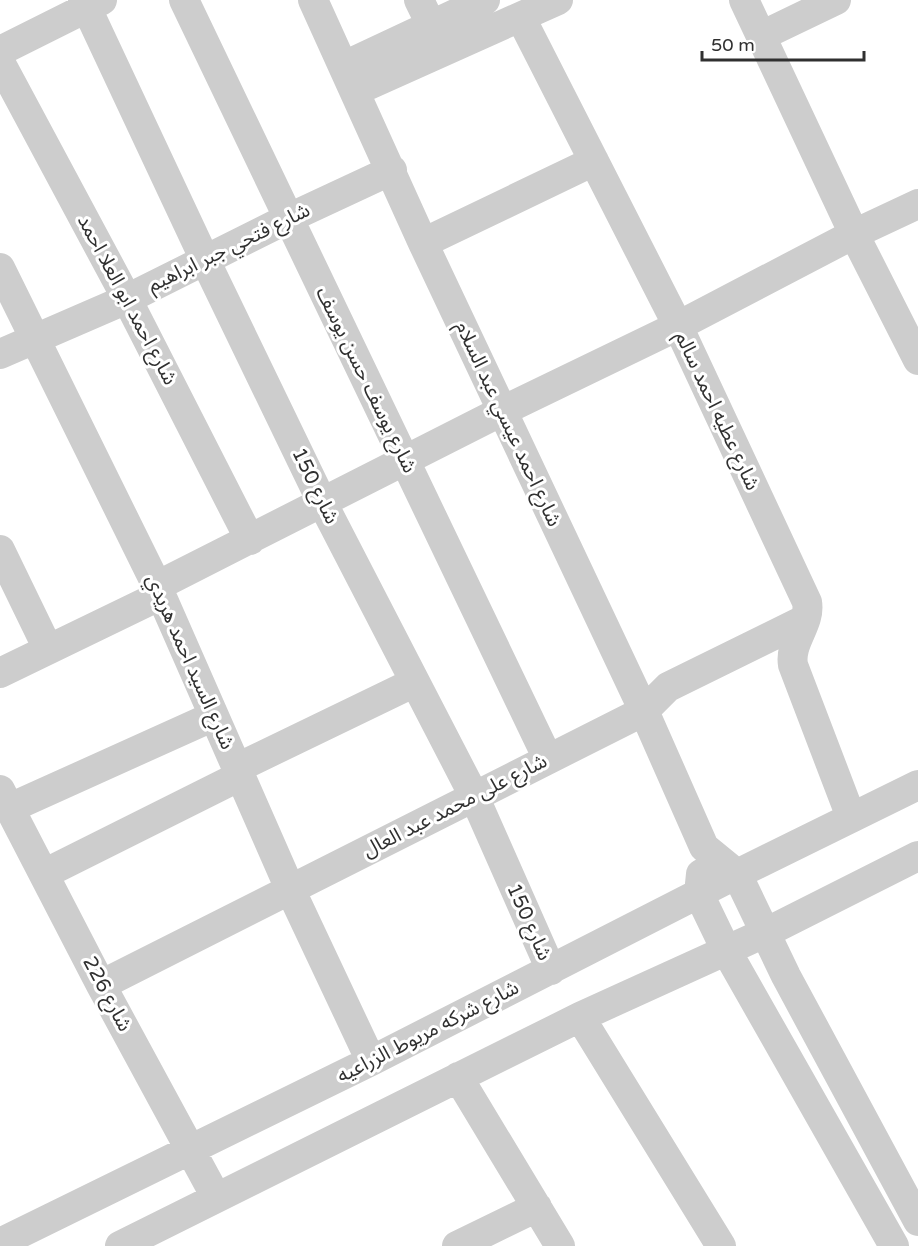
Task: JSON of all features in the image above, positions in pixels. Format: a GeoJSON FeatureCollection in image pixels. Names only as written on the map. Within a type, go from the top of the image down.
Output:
{"type":"FeatureCollection","features":[{"type":"Feature","properties":{"kind":"street","name":"شارع يوسف حسن يوسف"},"geometry":{"type":"LineString","coordinates":[[184,0],[548,759]]}},
{"type":"Feature","properties":{"kind":"street","name":"شارع احمد عيسي عبد السلام"},"geometry":{"type":"LineString","coordinates":[[313,0],[392,170],[423,243],[644,711],[704,847]]}},
{"type":"Feature","properties":{"kind":"street"},"geometry":{"type":"LineString","coordinates":[[350,79],[432,25],[485,0]]}},
{"type":"Feature","properties":{"kind":"street"},"geometry":{"type":"LineString","coordinates":[[432,25],[521,18],[558,0]]}},
{"type":"Feature","properties":{"kind":"street"},"geometry":{"type":"LineString","coordinates":[[744,0],[854,234],[918,360]]}},
{"type":"Feature","properties":{"kind":"street"},"geometry":{"type":"LineString","coordinates":[[761,36],[836,0]]}},
{"type":"Feature","properties":{"kind":"street"},"geometry":{"type":"LineString","coordinates":[[0,51],[91,2]]}},
{"type":"Feature","properties":{"kind":"street","name":"شارع 150"},"geometry":{"type":"LineString","coordinates":[[91,2],[205,260],[322,502],[474,796],[550,970]]}},
{"type":"Feature","properties":{"kind":"street","name":"شارع عطيه احمد سالم"},"geometry":{"type":"LineString","coordinates":[[521,18],[678,326],[807,602],[807,612],[793,649],[793,665],[851,817]]}},
{"type":"Feature","properties":{"kind":"street","name":"شارع احمد ابو العلا احمد"},"geometry":{"type":"LineString","coordinates":[[0,62],[127,298],[250,540]]}},
{"type":"Feature","properties":{"kind":"street"},"geometry":{"type":"LineString","coordinates":[[423,243],[594,161]]}},
{"type":"Feature","properties":{"kind":"street","name":"شارع فتحي جبر ابراهيم"},"geometry":{"type":"LineString","coordinates":[[0,354],[127,298],[392,170]]}},
{"type":"Feature","properties":{"kind":"street"},"geometry":{"type":"LineString","coordinates":[[0,673],[159,591],[322,502],[918,204]]}},
{"type":"Feature","properties":{"kind":"street","name":"شارع السيد احمد هريدي"},"geometry":{"type":"LineString","coordinates":[[0,268],[159,591],[290,889],[371,1061]]}},
{"type":"Feature","properties":{"kind":"street"},"geometry":{"type":"LineString","coordinates":[[0,550],[48,649]]}},
{"type":"Feature","properties":{"kind":"street","name":"شارع على محمد عبد العال"},"geometry":{"type":"LineString","coordinates":[[101,985],[644,711],[668,687],[804,620]]}},
{"type":"Feature","properties":{"kind":"street"},"geometry":{"type":"LineString","coordinates":[[44,874],[415,682]]}},
{"type":"Feature","properties":{"kind":"street"},"geometry":{"type":"LineString","coordinates":[[5,799],[214,716]]}},
{"type":"Feature","properties":{"kind":"street","name":"شارع شركه مريوط الزراعيه"},"geometry":{"type":"LineString","coordinates":[[0,1243],[371,1061],[737,874],[918,785]]}},
{"type":"Feature","properties":{"kind":"street","name":"شارع 226"},"geometry":{"type":"LineString","coordinates":[[5,799],[101,985],[216,1197]]}},
{"type":"Feature","properties":{"kind":"street"},"geometry":{"type":"LineString","coordinates":[[704,847],[737,874],[786,975],[918,1221]]}},
{"type":"Feature","properties":{"kind":"street"},"geometry":{"type":"LineString","coordinates":[[704,847],[699,894],[726,950],[894,1246]]}},
{"type":"Feature","properties":{"kind":"street"},"geometry":{"type":"LineString","coordinates":[[120,1246],[165,1236],[216,1197],[580,1017],[766,932],[918,856]]}},
{"type":"Feature","properties":{"kind":"street"},"geometry":{"type":"LineString","coordinates":[[580,1017],[721,1246]]}},
{"type":"Feature","properties":{"kind":"street"},"geometry":{"type":"LineString","coordinates":[[458,1077],[560,1246]]}},
{"type":"Feature","properties":{"kind":"street"},"geometry":{"type":"LineString","coordinates":[[458,1246],[537,1207]]}}]}
